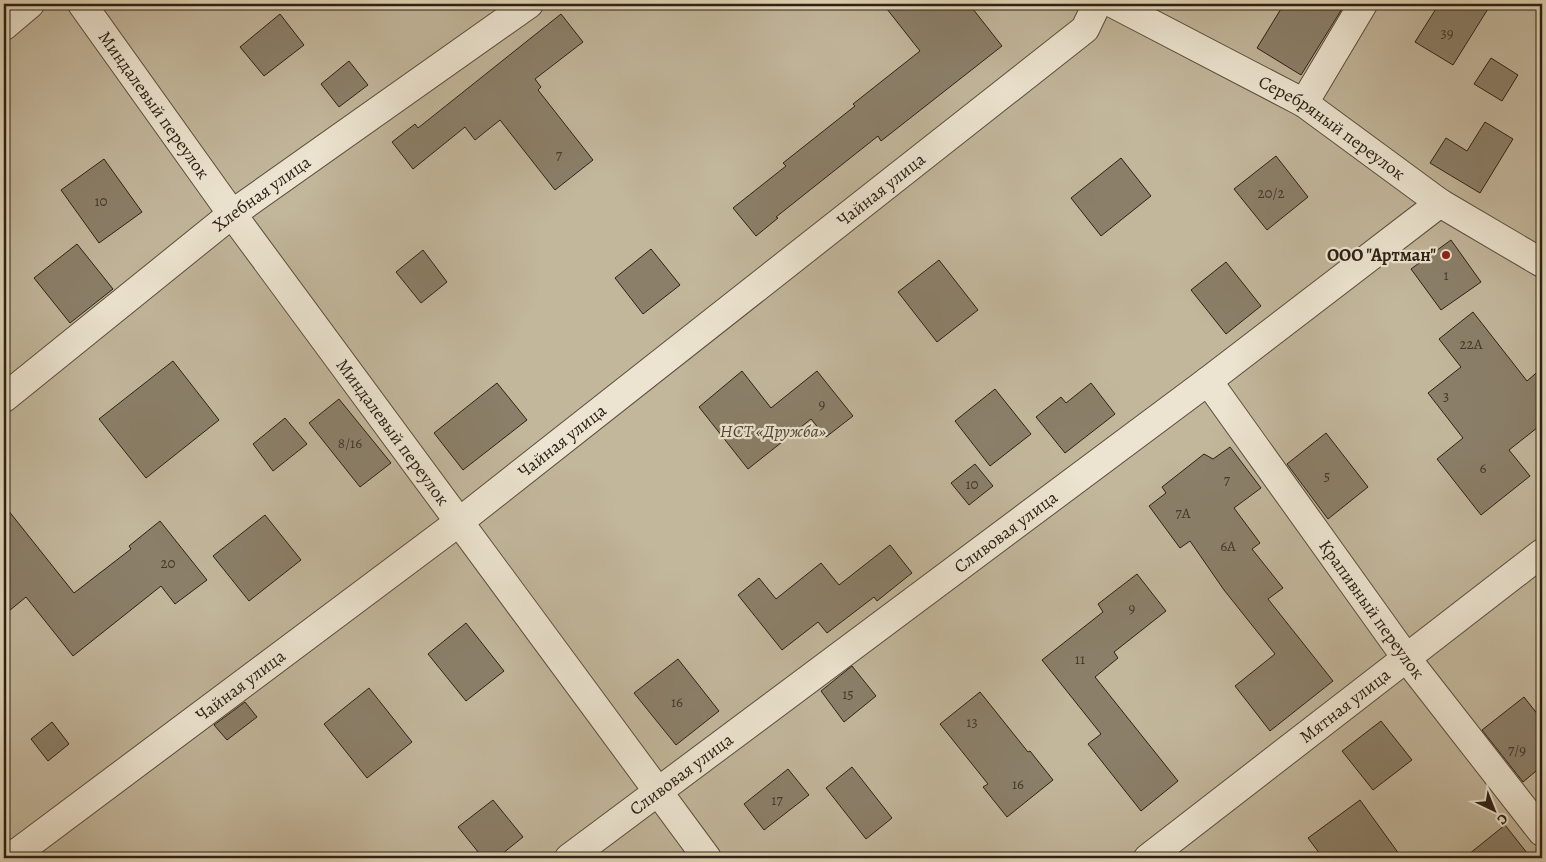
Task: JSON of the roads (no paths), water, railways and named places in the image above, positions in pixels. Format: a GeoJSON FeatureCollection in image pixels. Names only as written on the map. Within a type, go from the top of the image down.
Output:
{"type":"FeatureCollection","features":[{"type":"Feature","properties":{"kind":"street"},"geometry":{"type":"LineString","coordinates":[[4,26],[30,4]]}},
{"type":"Feature","properties":{"kind":"street","name":"Миндалевый переулок"},"geometry":{"type":"LineString","coordinates":[[82,4],[232,214],[707,858]]}},
{"type":"Feature","properties":{"kind":"street","name":"Хлебная улица"},"geometry":{"type":"LineString","coordinates":[[4,398],[232,214],[529,4]]}},
{"type":"Feature","properties":{"kind":"street","name":"Чайная улица"},"geometry":{"type":"LineString","coordinates":[[10,858],[459,522],[1085,28],[1097,4]]}},
{"type":"Feature","properties":{"kind":"street","name":"Серебряный переулок"},"geometry":{"type":"LineString","coordinates":[[1114,4],[1304,103],[1440,203],[1542,263]]}},
{"type":"Feature","properties":{"kind":"street"},"geometry":{"type":"LineString","coordinates":[[1304,103],[1362,4]]}},
{"type":"Feature","properties":{"kind":"street","name":"Сливовая улица"},"geometry":{"type":"LineString","coordinates":[[569,858],[1208,381],[1440,203]]}},
{"type":"Feature","properties":{"kind":"street","name":"Крапивный переулок"},"geometry":{"type":"LineString","coordinates":[[1208,381],[1407,659],[1542,832]]}},
{"type":"Feature","properties":{"kind":"street","name":"Мятная улица"},"geometry":{"type":"LineString","coordinates":[[1148,858],[1542,553]]}},
{"type":"Feature","properties":{"kind":"place","name":"ООО \"Артман\""},"geometry":{"type":"Point","coordinates":[1446,255]}},
{"type":"Feature","properties":{"kind":"park label","name":"НСТ «Дружба»"},"geometry":{"type":"Point","coordinates":[773,431]}}]}
